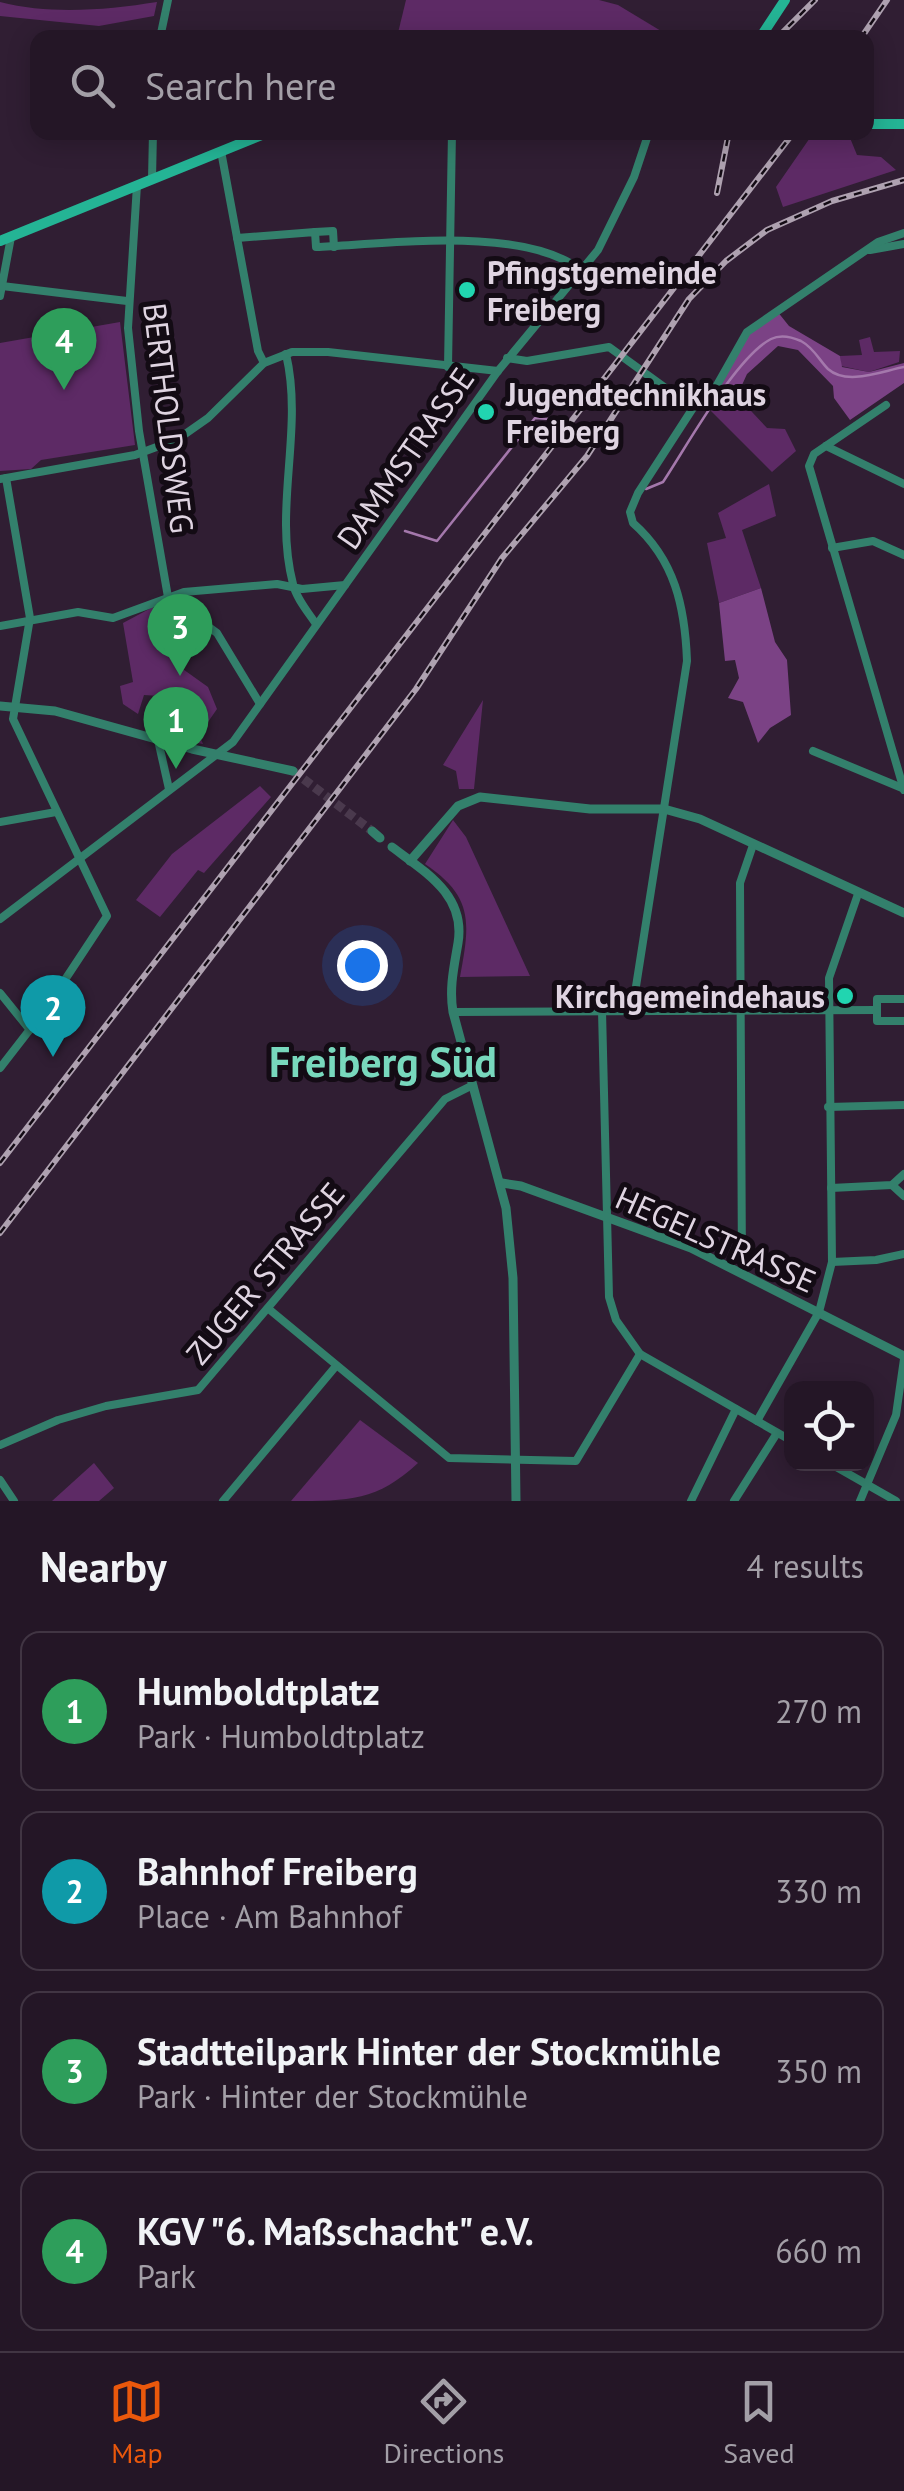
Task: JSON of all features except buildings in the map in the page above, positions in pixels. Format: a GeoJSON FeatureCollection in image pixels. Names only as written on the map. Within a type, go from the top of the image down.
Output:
{"type":"FeatureCollection","features":[{"type":"Feature","properties":{"kind":"main road"},"geometry":{"type":"LineString","coordinates":[[765,30],[785,0]]}},
{"type":"Feature","properties":{"kind":"main road"},"geometry":{"type":"LineString","coordinates":[[874,124],[904,124]]}},
{"type":"Feature","properties":{"kind":"main road"},"geometry":{"type":"LineString","coordinates":[[5,238],[249,140]]}},
{"type":"Feature","properties":{"kind":"street"},"geometry":{"type":"LineString","coordinates":[[162,30],[168,0]]}},
{"type":"Feature","properties":{"kind":"street"},"geometry":{"type":"LineString","coordinates":[[152,180],[153,140]]}},
{"type":"Feature","properties":{"kind":"street"},"geometry":{"type":"LineString","coordinates":[[448,367],[452,140]]}},
{"type":"Feature","properties":{"kind":"street","name":"DAMMSTRASSE"},"geometry":{"type":"LineString","coordinates":[[0,919],[232,742],[507,358],[582,271],[616,218],[646,140]]}},
{"type":"Feature","properties":{"kind":"street"},"geometry":{"type":"LineString","coordinates":[[221,152],[258,351],[264,363]]}},
{"type":"Feature","properties":{"kind":"street","name":"BERTHOLDSWEG"},"geometry":{"type":"LineString","coordinates":[[137,186],[127,301],[144,452],[168,597]]}},
{"type":"Feature","properties":{"kind":"street"},"geometry":{"type":"LineString","coordinates":[[236,238],[333,231],[334,246]]}},
{"type":"Feature","properties":{"kind":"street"},"geometry":{"type":"LineString","coordinates":[[315,232],[316,247],[450,243],[522,247],[554,256],[582,271]]}},
{"type":"Feature","properties":{"kind":"street"},"geometry":{"type":"LineString","coordinates":[[632,1012],[683,700],[686,634],[668,566],[630,512],[644,483],[693,408],[716,385],[747,332],[866,251],[904,233]]}},
{"type":"Feature","properties":{"kind":"street"},"geometry":{"type":"LineString","coordinates":[[5,238],[1,291],[127,301]]}},
{"type":"Feature","properties":{"kind":"street"},"geometry":{"type":"LineString","coordinates":[[866,251],[904,244]]}},
{"type":"Feature","properties":{"kind":"street"},"geometry":{"type":"LineString","coordinates":[[507,358],[527,361],[609,346],[693,408]]}},
{"type":"Feature","properties":{"kind":"street"},"geometry":{"type":"LineString","coordinates":[[0,1068],[107,916],[13,719],[30,618],[3,478],[144,452],[197,427],[264,363],[286,354],[328,352],[448,367],[479,365],[498,371]]}},
{"type":"Feature","properties":{"kind":"street"},"geometry":{"type":"LineString","coordinates":[[286,354],[295,394],[284,504],[293,587],[316,624]]}},
{"type":"Feature","properties":{"kind":"street"},"geometry":{"type":"LineString","coordinates":[[886,405],[814,454],[809,466],[903,789]]}},
{"type":"Feature","properties":{"kind":"street"},"geometry":{"type":"LineString","coordinates":[[826,446],[904,484]]}},
{"type":"Feature","properties":{"kind":"street"},"geometry":{"type":"LineString","coordinates":[[832,548],[873,541],[904,555]]}},
{"type":"Feature","properties":{"kind":"street"},"geometry":{"type":"LineString","coordinates":[[0,626],[78,612],[113,618],[168,597],[277,584],[345,585]]}},
{"type":"Feature","properties":{"kind":"street"},"geometry":{"type":"LineString","coordinates":[[168,597],[217,633],[260,704]]}},
{"type":"Feature","properties":{"kind":"street"},"geometry":{"type":"LineString","coordinates":[[0,706],[55,711],[293,771]]}},
{"type":"Feature","properties":{"kind":"street"},"geometry":{"type":"LineString","coordinates":[[158,740],[169,789]]}},
{"type":"Feature","properties":{"kind":"street"},"geometry":{"type":"LineString","coordinates":[[812,751],[903,789]]}},
{"type":"Feature","properties":{"kind":"street"},"geometry":{"type":"LineString","coordinates":[[410,861],[458,806],[480,797],[598,809],[664,808],[700,819],[904,912]]}},
{"type":"Feature","properties":{"kind":"street"},"geometry":{"type":"LineString","coordinates":[[0,822],[56,812]]}},
{"type":"Feature","properties":{"kind":"street"},"geometry":{"type":"LineString","coordinates":[[742,1273],[740,884],[753,844]]}},
{"type":"Feature","properties":{"kind":"street"},"geometry":{"type":"LineString","coordinates":[[392,847],[445,890],[456,908],[460,926],[451,984],[453,1012],[502,1183],[512,1260],[516,1501]]}},
{"type":"Feature","properties":{"kind":"street"},"geometry":{"type":"LineString","coordinates":[[758,1422],[827,1294],[832,1262],[829,978],[858,894]]}},
{"type":"Feature","properties":{"kind":"street"},"geometry":{"type":"LineString","coordinates":[[0,993],[30,1030]]}},
{"type":"Feature","properties":{"kind":"street"},"geometry":{"type":"LineString","coordinates":[[634,993],[612,994],[602,1011],[609,1297],[616,1320],[640,1354],[784,1437]]}},
{"type":"Feature","properties":{"kind":"street"},"geometry":{"type":"LineString","coordinates":[[904,999],[877,999],[877,1010],[877,1020],[904,1020]]}},
{"type":"Feature","properties":{"kind":"street"},"geometry":{"type":"LineString","coordinates":[[453,1012],[877,1010]]}},
{"type":"Feature","properties":{"kind":"street","name":"ZUGER STRASSE"},"geometry":{"type":"LineString","coordinates":[[0,1446],[106,1406],[198,1390],[270,1310],[445,1099],[473,1084]]}},
{"type":"Feature","properties":{"kind":"street"},"geometry":{"type":"LineString","coordinates":[[828,1107],[904,1105]]}},
{"type":"Feature","properties":{"kind":"street"},"geometry":{"type":"LineString","coordinates":[[831,1188],[892,1185],[904,1174]]}},
{"type":"Feature","properties":{"kind":"street","name":"HEGELSTRASSE"},"geometry":{"type":"LineString","coordinates":[[502,1183],[608,1216],[742,1273],[904,1358]]}},
{"type":"Feature","properties":{"kind":"street"},"geometry":{"type":"LineString","coordinates":[[892,1185],[904,1196]]}},
{"type":"Feature","properties":{"kind":"street"},"geometry":{"type":"LineString","coordinates":[[832,1262],[904,1254]]}},
{"type":"Feature","properties":{"kind":"street"},"geometry":{"type":"LineString","coordinates":[[270,1310],[450,1458],[576,1460],[640,1354]]}},
{"type":"Feature","properties":{"kind":"street"},"geometry":{"type":"LineString","coordinates":[[860,1501],[896,1415],[904,1358]]}},
{"type":"Feature","properties":{"kind":"street"},"geometry":{"type":"LineString","coordinates":[[223,1501],[336,1366]]}},
{"type":"Feature","properties":{"kind":"street"},"geometry":{"type":"LineString","coordinates":[[691,1501],[736,1409]]}},
{"type":"Feature","properties":{"kind":"street"},"geometry":{"type":"LineString","coordinates":[[734,1501],[777,1433]]}},
{"type":"Feature","properties":{"kind":"street"},"geometry":{"type":"LineString","coordinates":[[844,1471],[896,1501]]}},
{"type":"Feature","properties":{"kind":"street"},"geometry":{"type":"LineString","coordinates":[[0,1480],[14,1501]]}},
{"type":"Feature","properties":{"kind":"shaded area"},"geometry":{"type":"Polygon","coordinates":[[[406,0],[599,0],[618,5],[659,30],[399,30],[406,0]]]}},
{"type":"Feature","properties":{"kind":"shaded area"},"geometry":{"type":"Polygon","coordinates":[[[0,2],[78,10],[157,2],[154,16],[99,26],[0,16],[0,2]]]}},
{"type":"Feature","properties":{"kind":"shaded area"},"geometry":{"type":"Polygon","coordinates":[[[808,140],[851,140],[857,155],[881,157],[896,170],[783,207],[776,187],[808,140]]]}},
{"type":"Feature","properties":{"kind":"shaded area"},"geometry":{"type":"Polygon","coordinates":[[[777,311],[789,326],[840,356],[842,367],[869,372],[904,363],[904,383],[850,420],[834,398],[833,386],[798,350],[778,346],[747,374],[737,396],[705,399],[738,343],[777,311]]]}},
{"type":"Feature","properties":{"kind":"shaded area"},"geometry":{"type":"Polygon","coordinates":[[[120,322],[135,445],[41,460],[31,469],[0,471],[0,343],[120,322]]]}},
{"type":"Feature","properties":{"kind":"shaded area"},"geometry":{"type":"Polygon","coordinates":[[[870,337],[874,352],[900,351],[899,362],[869,372],[841,366],[840,356],[862,355],[859,340],[870,337]]]}},
{"type":"Feature","properties":{"kind":"shaded area"},"geometry":{"type":"Polygon","coordinates":[[[737,396],[767,428],[785,429],[796,451],[772,472],[711,411],[720,400],[737,396]]]}},
{"type":"Feature","properties":{"kind":"shaded area"},"geometry":{"type":"Polygon","coordinates":[[[769,484],[776,516],[742,530],[761,588],[719,603],[707,543],[726,538],[718,513],[769,484]]]}},
{"type":"Feature","properties":{"kind":"shaded area"},"geometry":{"type":"Polygon","coordinates":[[[761,588],[775,642],[787,660],[791,715],[770,728],[758,743],[743,702],[728,698],[739,678],[735,660],[725,661],[719,603],[761,588]]]}},
{"type":"Feature","properties":{"kind":"shaded area"},"geometry":{"type":"Polygon","coordinates":[[[153,607],[173,662],[208,687],[217,709],[208,722],[202,718],[195,725],[203,744],[187,741],[188,731],[174,697],[144,695],[138,714],[123,704],[120,686],[133,682],[123,623],[153,607]]]}},
{"type":"Feature","properties":{"kind":"shaded area"},"geometry":{"type":"Polygon","coordinates":[[[483,700],[474,789],[459,789],[456,771],[443,765],[483,700]]]}},
{"type":"Feature","properties":{"kind":"shaded area"},"geometry":{"type":"Polygon","coordinates":[[[260,786],[271,797],[204,873],[198,870],[160,917],[136,900],[172,854],[260,786]]]}},
{"type":"Feature","properties":{"kind":"shaded area"},"geometry":{"type":"Polygon","coordinates":[[[453,820],[466,837],[530,976],[460,977],[466,941],[465,913],[453,888],[425,864],[453,820]]]}},
{"type":"Feature","properties":{"kind":"shaded area"},"geometry":{"type":"Polygon","coordinates":[[[360,1420],[418,1463],[375,1492],[346,1499],[291,1501],[360,1420]]]}},
{"type":"Feature","properties":{"kind":"shaded area"},"geometry":{"type":"Polygon","coordinates":[[[94,1463],[114,1488],[99,1501],[52,1501],[94,1463]]]}},
{"type":"Feature","properties":{"kind":"waterway"},"geometry":{"type":"LineString","coordinates":[[646,489],[663,482],[728,383],[757,349],[771,339],[801,341],[828,369],[845,376],[865,376],[904,367]]}},
{"type":"Feature","properties":{"kind":"waterway"},"geometry":{"type":"LineString","coordinates":[[405,531],[437,541],[535,418],[550,419]]}},
{"type":"Feature","properties":{"kind":"tunnel"},"geometry":{"type":"LineString","coordinates":[[293,771],[372,831]]}},
{"type":"Feature","properties":{"kind":"railway"},"geometry":{"type":"LineString","coordinates":[[785,30],[815,0]]}},
{"type":"Feature","properties":{"kind":"railway"},"geometry":{"type":"LineString","coordinates":[[866,30],[887,0]]}},
{"type":"Feature","properties":{"kind":"railway"},"geometry":{"type":"LineString","coordinates":[[717,193],[727,140]]}},
{"type":"Feature","properties":{"kind":"railway"},"geometry":{"type":"LineString","coordinates":[[0,1163],[788,140]]}},
{"type":"Feature","properties":{"kind":"railway"},"geometry":{"type":"LineString","coordinates":[[0,1233],[416,689],[502,558],[587,456],[689,299],[726,261],[767,230],[832,201],[904,180]]}},
{"type":"Feature","properties":{"kind":"place","name":"Pfingstgemeinde Freiberg"},"geometry":{"type":"Point","coordinates":[467,290]}},
{"type":"Feature","properties":{"kind":"place","name":"KGV \"6. Maßschacht\" e.V."},"geometry":{"type":"Point","coordinates":[64,390]}},
{"type":"Feature","properties":{"kind":"place","name":"Jugendtechnikhaus Freiberg"},"geometry":{"type":"Point","coordinates":[486,412]}},
{"type":"Feature","properties":{"kind":"place","name":"Stadtteilpark Hinter der Stockmühle"},"geometry":{"type":"Point","coordinates":[180,676]}},
{"type":"Feature","properties":{"kind":"place","name":"Humboldtplatz"},"geometry":{"type":"Point","coordinates":[176,769]}},
{"type":"Feature","properties":{"kind":"place","name":"Kirchgemeindehaus"},"geometry":{"type":"Point","coordinates":[845,996]}},
{"type":"Feature","properties":{"kind":"place","name":"Bahnhof Freiberg"},"geometry":{"type":"Point","coordinates":[53,1057]}},
{"type":"Feature","properties":{"kind":"district","name":"Freiberg Süd"},"geometry":{"type":"Point","coordinates":[383,1061]}}]}
